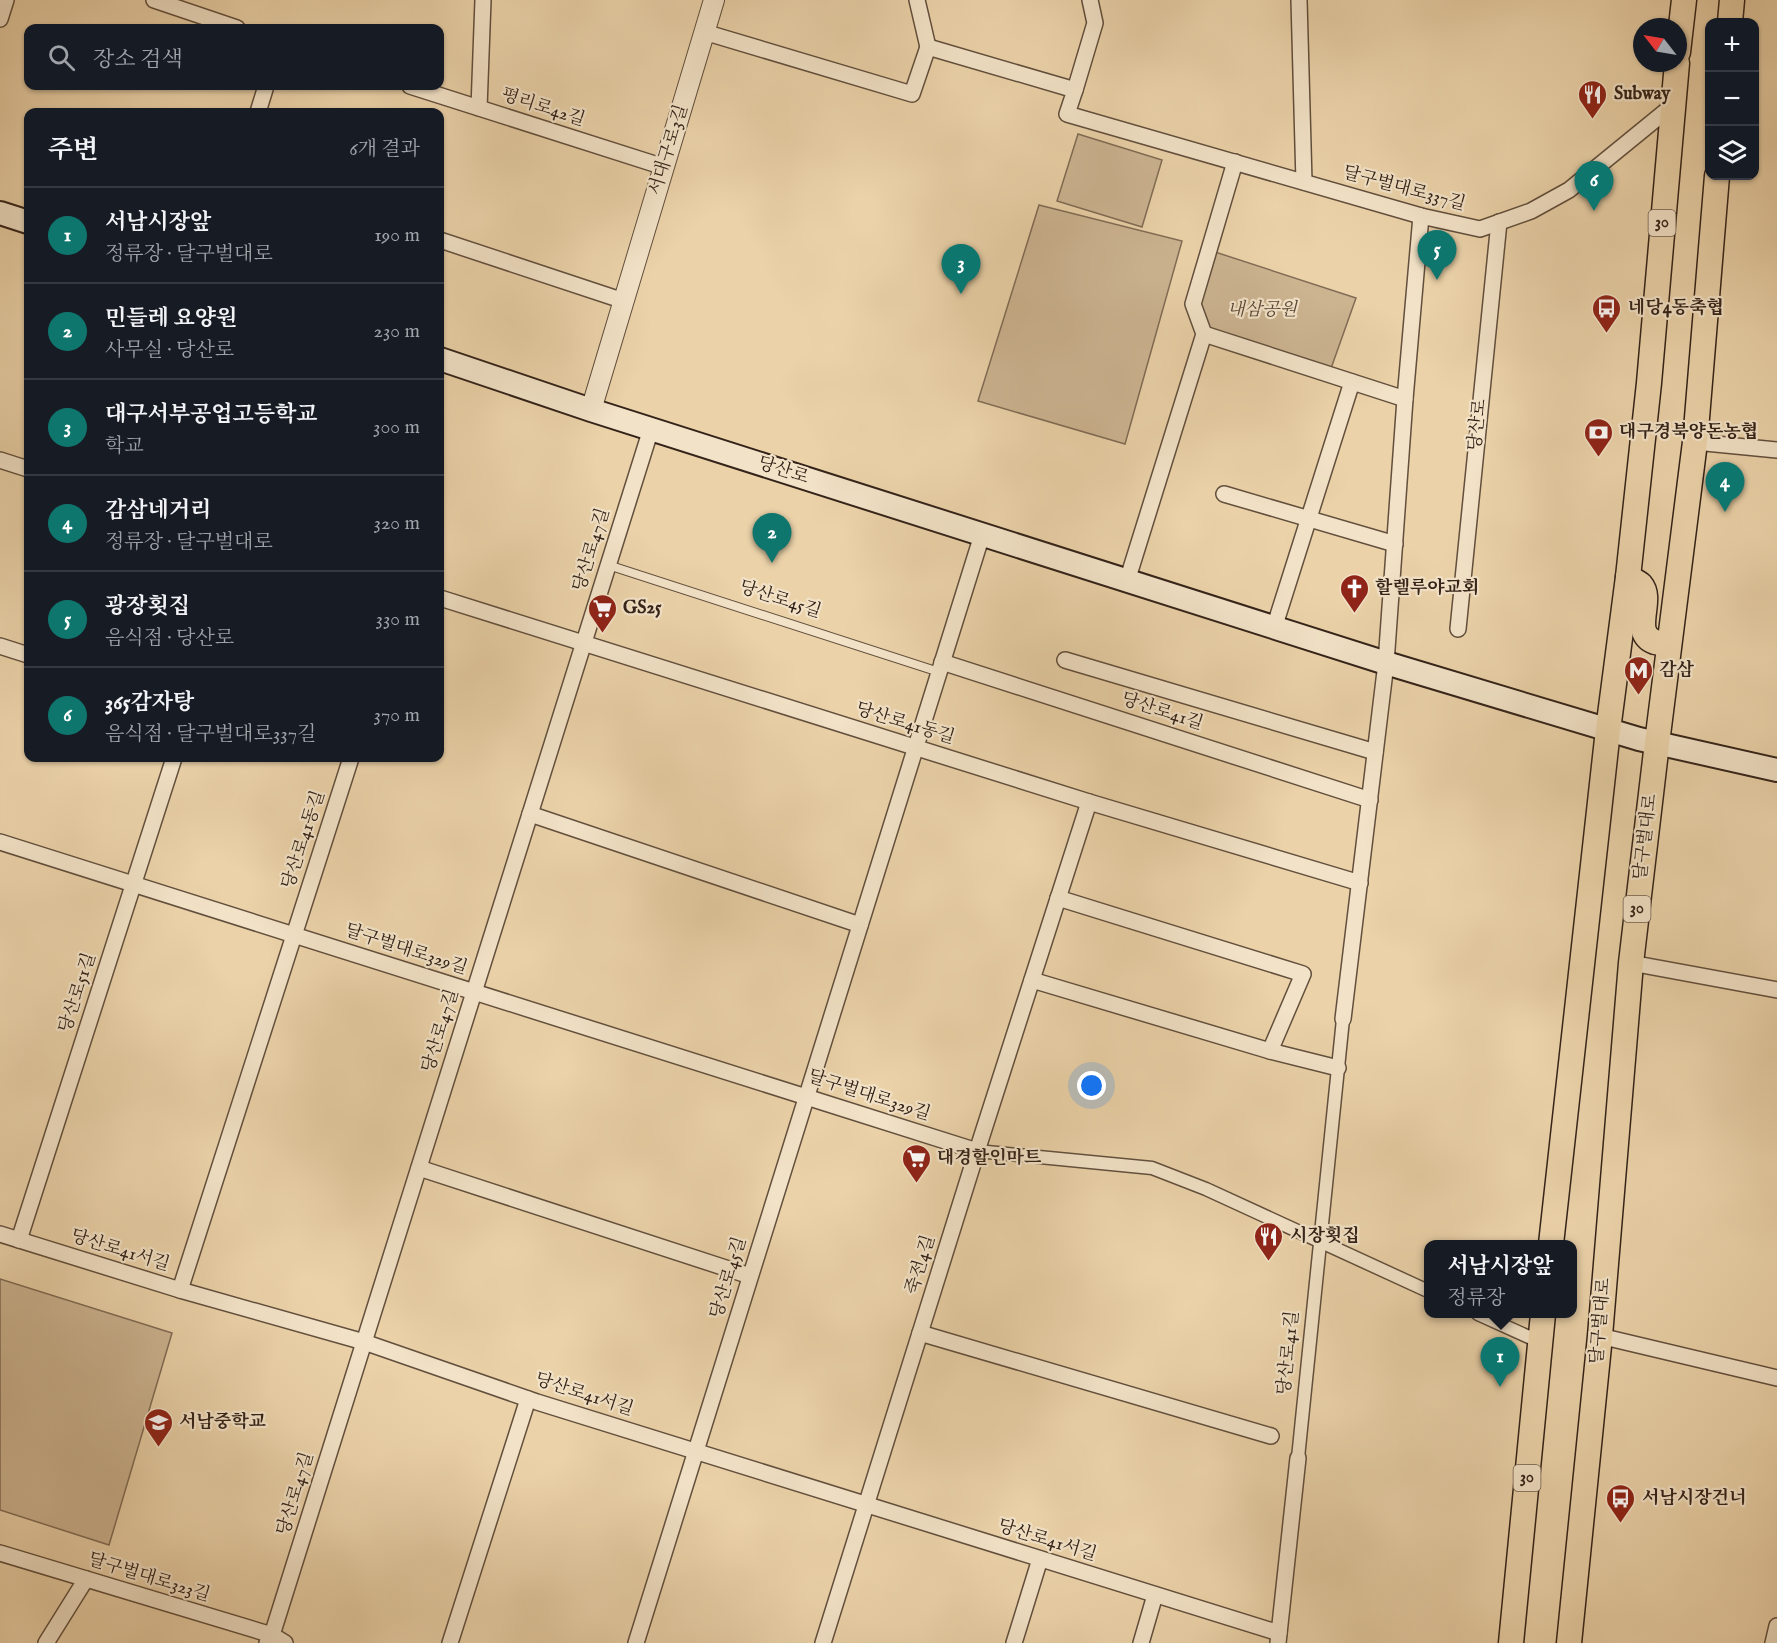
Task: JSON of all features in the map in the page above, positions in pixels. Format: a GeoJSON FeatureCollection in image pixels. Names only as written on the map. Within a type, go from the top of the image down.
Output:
{"type":"FeatureCollection","features":[{"type":"Feature","properties":{"kind":"main road"},"geometry":{"type":"LineString","coordinates":[[1682,18],[1684,0]]}},
{"type":"Feature","properties":{"kind":"main road"},"geometry":{"type":"LineString","coordinates":[[1730,18],[1732,0]]}},
{"type":"Feature","properties":{"kind":"main road","name":"30"},"geometry":{"type":"LineString","coordinates":[[1552,1240],[1608,730],[1628,578],[1676,72]]}},
{"type":"Feature","properties":{"kind":"main road","name":"달구벌대로"},"geometry":{"type":"LineString","coordinates":[[1569,1643],[1600,1336],[1631,963],[1695,442],[1717,180]]}},
{"type":"Feature","properties":{"kind":"main road"},"geometry":{"type":"LineString","coordinates":[[0,213],[24,221]]}},
{"type":"Feature","properties":{"kind":"main road","name":"당산로"},"geometry":{"type":"LineString","coordinates":[[444,360],[591,410],[1386,663],[1608,730],[1777,770]]}},
{"type":"Feature","properties":{"kind":"main road"},"geometry":{"type":"LineString","coordinates":[[1628,578],[1641,585],[1645,596],[1642,627],[1647,636],[1654,642],[1669,643]]}},
{"type":"Feature","properties":{"kind":"main road","name":"30"},"geometry":{"type":"LineString","coordinates":[[1512,1643],[1543,1318]]}},
{"type":"Feature","properties":{"kind":"street"},"geometry":{"type":"LineString","coordinates":[[0,19],[6,0]]}},
{"type":"Feature","properties":{"kind":"street"},"geometry":{"type":"LineString","coordinates":[[154,0],[225,24]]}},
{"type":"Feature","properties":{"kind":"street"},"geometry":{"type":"LineString","coordinates":[[479,108],[483,0]]}},
{"type":"Feature","properties":{"kind":"street","name":"서대구로3길"},"geometry":{"type":"LineString","coordinates":[[591,410],[714,0]]}},
{"type":"Feature","properties":{"kind":"street"},"geometry":{"type":"LineString","coordinates":[[704,32],[912,94],[927,47],[917,0]]}},
{"type":"Feature","properties":{"kind":"street"},"geometry":{"type":"LineString","coordinates":[[927,47],[1075,90],[1095,23],[1090,0]]}},
{"type":"Feature","properties":{"kind":"street"},"geometry":{"type":"LineString","coordinates":[[1299,0],[1304,182]]}},
{"type":"Feature","properties":{"kind":"street"},"geometry":{"type":"LineString","coordinates":[[259,108],[265,90]]}},
{"type":"Feature","properties":{"kind":"street","name":"평리로42길"},"geometry":{"type":"LineString","coordinates":[[423,90],[664,167]]}},
{"type":"Feature","properties":{"kind":"street","name":"달구벌대로337길"},"geometry":{"type":"LineString","coordinates":[[1075,90],[1067,114],[1421,216],[1480,229],[1531,211],[1569,190],[1672,105]]}},
{"type":"Feature","properties":{"kind":"street"},"geometry":{"type":"LineString","coordinates":[[1127,581],[1204,334],[1193,304],[1235,162]]}},
{"type":"Feature","properties":{"kind":"street"},"geometry":{"type":"LineString","coordinates":[[1386,663],[1421,216]]}},
{"type":"Feature","properties":{"kind":"street","name":"당산로"},"geometry":{"type":"LineString","coordinates":[[1458,628],[1499,222]]}},
{"type":"Feature","properties":{"kind":"street"},"geometry":{"type":"LineString","coordinates":[[444,241],[624,301]]}},
{"type":"Feature","properties":{"kind":"street"},"geometry":{"type":"LineString","coordinates":[[1204,334],[1405,399]]}},
{"type":"Feature","properties":{"kind":"street"},"geometry":{"type":"LineString","coordinates":[[1274,628],[1352,382]]}},
{"type":"Feature","properties":{"kind":"street","name":"당산로47길"},"geometry":{"type":"LineString","coordinates":[[275,1640],[364,1342],[651,429]]}},
{"type":"Feature","properties":{"kind":"street"},"geometry":{"type":"LineString","coordinates":[[1695,442],[1777,450]]}},
{"type":"Feature","properties":{"kind":"street"},"geometry":{"type":"LineString","coordinates":[[0,460],[24,468]]}},
{"type":"Feature","properties":{"kind":"street"},"geometry":{"type":"LineString","coordinates":[[1224,494],[1395,544]]}},
{"type":"Feature","properties":{"kind":"street","name":"당산로45길"},"geometry":{"type":"LineString","coordinates":[[636,1643],[982,535]]}},
{"type":"Feature","properties":{"kind":"street","name":"당산로41동길"},"geometry":{"type":"LineString","coordinates":[[444,599],[1089,802],[1360,883]]}},
{"type":"Feature","properties":{"kind":"street"},"geometry":{"type":"LineString","coordinates":[[0,646],[24,655]]}},
{"type":"Feature","properties":{"kind":"street","name":"당산로41길"},"geometry":{"type":"LineString","coordinates":[[1065,660],[1376,752]]}},
{"type":"Feature","properties":{"kind":"street","name":"당산로41길"},"geometry":{"type":"LineString","coordinates":[[1278,1638],[1343,1019],[1386,663]]}},
{"type":"Feature","properties":{"kind":"street","name":"당산로41길"},"geometry":{"type":"LineString","coordinates":[[941,667],[1370,800]]}},
{"type":"Feature","properties":{"kind":"street","name":"당산로51길"},"geometry":{"type":"LineString","coordinates":[[19,1240],[173,762]]}},
{"type":"Feature","properties":{"kind":"street","name":"당산로41동길"},"geometry":{"type":"LineString","coordinates":[[294,935],[350,762]]}},
{"type":"Feature","properties":{"kind":"street","name":"죽전4길"},"geometry":{"type":"LineString","coordinates":[[823,1643],[1089,802]]}},
{"type":"Feature","properties":{"kind":"street"},"geometry":{"type":"LineString","coordinates":[[530,814],[860,925]]}},
{"type":"Feature","properties":{"kind":"street","name":"달구벌대로329길"},"geometry":{"type":"LineString","coordinates":[[0,842],[977,1151],[1152,1168],[1206,1189],[1424,1289]]}},
{"type":"Feature","properties":{"kind":"street"},"geometry":{"type":"LineString","coordinates":[[1058,898],[1303,974],[1270,1051]]}},
{"type":"Feature","properties":{"kind":"street"},"geometry":{"type":"LineString","coordinates":[[180,1290],[294,935]]}},
{"type":"Feature","properties":{"kind":"street"},"geometry":{"type":"LineString","coordinates":[[1631,963],[1777,990]]}},
{"type":"Feature","properties":{"kind":"street"},"geometry":{"type":"LineString","coordinates":[[1032,980],[1270,1051],[1338,1068]]}},
{"type":"Feature","properties":{"kind":"street"},"geometry":{"type":"LineString","coordinates":[[419,1168],[750,1276]]}},
{"type":"Feature","properties":{"kind":"street","name":"당산로41서길"},"geometry":{"type":"LineString","coordinates":[[0,1234],[180,1290],[364,1342],[528,1399],[1155,1595],[1278,1638]]}},
{"type":"Feature","properties":{"kind":"street"},"geometry":{"type":"LineString","coordinates":[[1488,1318],[1540,1342]]}},
{"type":"Feature","properties":{"kind":"street"},"geometry":{"type":"LineString","coordinates":[[920,1333],[1271,1436]]}},
{"type":"Feature","properties":{"kind":"street"},"geometry":{"type":"LineString","coordinates":[[1600,1336],[1777,1377]]}},
{"type":"Feature","properties":{"kind":"street"},"geometry":{"type":"LineString","coordinates":[[450,1643],[528,1399]]}},
{"type":"Feature","properties":{"kind":"street","name":"달구벌대로323길"},"geometry":{"type":"LineString","coordinates":[[0,1554],[86,1579],[275,1640]]}},
{"type":"Feature","properties":{"kind":"street"},"geometry":{"type":"LineString","coordinates":[[1014,1643],[1040,1559]]}},
{"type":"Feature","properties":{"kind":"street"},"geometry":{"type":"LineString","coordinates":[[46,1643],[86,1579]]}},
{"type":"Feature","properties":{"kind":"street"},"geometry":{"type":"LineString","coordinates":[[1141,1643],[1155,1595]]}},
{"type":"Feature","properties":{"kind":"street"},"geometry":{"type":"LineString","coordinates":[[1773,1643],[1777,1626]]}},
{"type":"Feature","properties":{"kind":"lane","name":"당산로45길"},"geometry":{"type":"LineString","coordinates":[[608,565],[941,667]]}},
{"type":"Feature","properties":{"kind":"green space"},"geometry":{"type":"Polygon","coordinates":[[[1078,134],[1162,160],[1142,227],[1057,201],[1078,134]]]}},
{"type":"Feature","properties":{"kind":"green space"},"geometry":{"type":"Polygon","coordinates":[[[1039,205],[1182,241],[1125,444],[978,401],[1039,205]]]}},
{"type":"Feature","properties":{"kind":"green space","name":"내삼공원"},"geometry":{"type":"Polygon","coordinates":[[[1209,250],[1356,298],[1329,374],[1204,334],[1193,304],[1209,250]]]}},
{"type":"Feature","properties":{"kind":"green space"},"geometry":{"type":"Polygon","coordinates":[[[0,1279],[172,1333],[109,1545],[0,1510],[0,1279]]]}},
{"type":"Feature","properties":{"kind":"place","name":"Subway"},"geometry":{"type":"Point","coordinates":[1593,120]}},
{"type":"Feature","properties":{"kind":"place","name":"365감자탕"},"geometry":{"type":"Point","coordinates":[1594,211]}},
{"type":"Feature","properties":{"kind":"place","name":"광장횟집"},"geometry":{"type":"Point","coordinates":[1437,280]}},
{"type":"Feature","properties":{"kind":"place","name":"대구서부공업고등학교"},"geometry":{"type":"Point","coordinates":[961,294]}},
{"type":"Feature","properties":{"kind":"place","name":"네당4동축협"},"geometry":{"type":"Point","coordinates":[1607,334]}},
{"type":"Feature","properties":{"kind":"place","name":"대구경북양돈농협"},"geometry":{"type":"Point","coordinates":[1598,458]}},
{"type":"Feature","properties":{"kind":"place","name":"감삼네거리"},"geometry":{"type":"Point","coordinates":[1725,512]}},
{"type":"Feature","properties":{"kind":"place","name":"민들레 요양원"},"geometry":{"type":"Point","coordinates":[772,563]}},
{"type":"Feature","properties":{"kind":"place","name":"할렐루야교회"},"geometry":{"type":"Point","coordinates":[1354,614]}},
{"type":"Feature","properties":{"kind":"place","name":"GS25"},"geometry":{"type":"Point","coordinates":[602,634]}},
{"type":"Feature","properties":{"kind":"place","name":"감삼"},"geometry":{"type":"Point","coordinates":[1638,696]}},
{"type":"Feature","properties":{"kind":"place","name":"대경할인마트"},"geometry":{"type":"Point","coordinates":[916,1184]}},
{"type":"Feature","properties":{"kind":"place","name":"시장횟집"},"geometry":{"type":"Point","coordinates":[1269,1262]}},
{"type":"Feature","properties":{"kind":"place","name":"서남시장앞"},"geometry":{"type":"Point","coordinates":[1500,1387]}},
{"type":"Feature","properties":{"kind":"place","name":"서남중학교"},"geometry":{"type":"Point","coordinates":[158,1448]}},
{"type":"Feature","properties":{"kind":"place","name":"서남시장건너"},"geometry":{"type":"Point","coordinates":[1621,1524]}}]}
